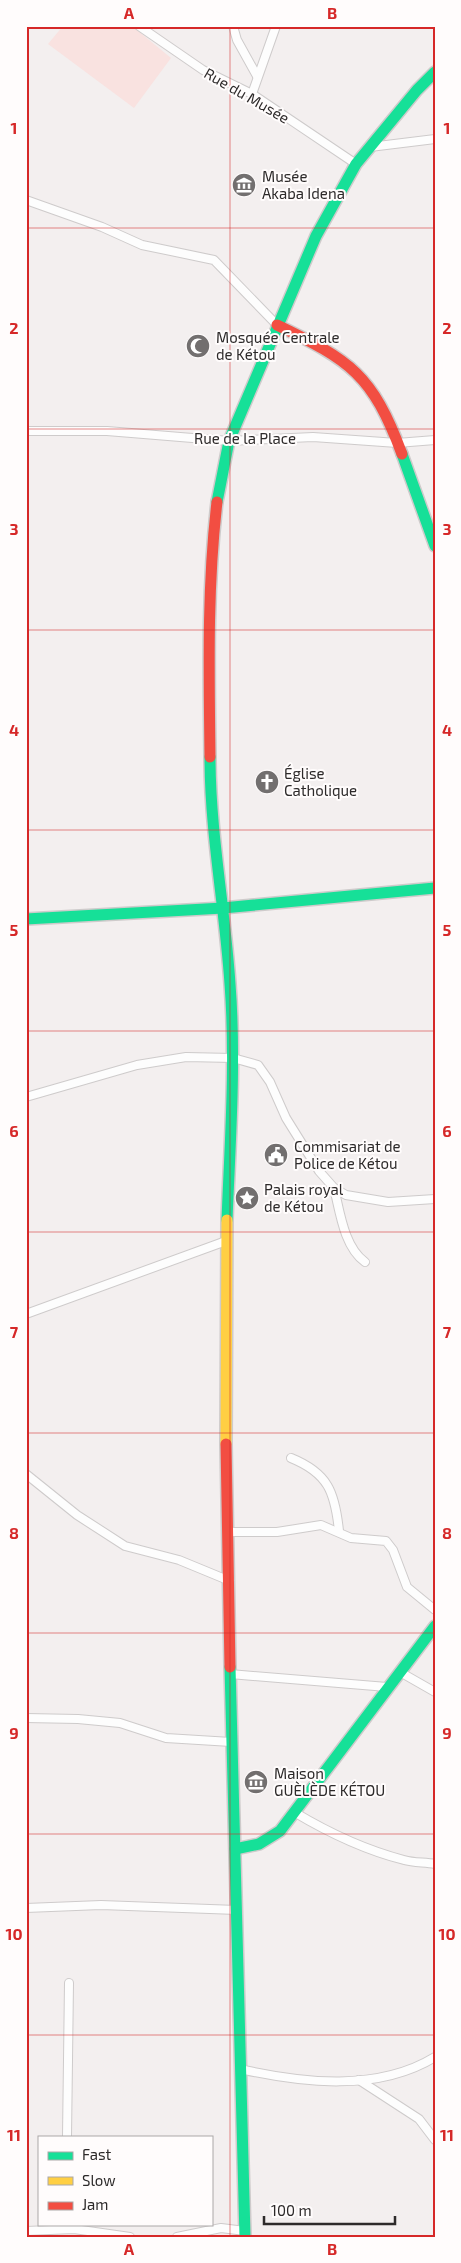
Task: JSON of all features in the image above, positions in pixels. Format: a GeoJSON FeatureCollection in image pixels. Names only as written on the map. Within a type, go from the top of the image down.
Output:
{"type":"FeatureCollection","features":[{"type":"Feature","properties":{"kind":"main road"},"geometry":{"type":"LineString","coordinates":[[245,2234],[237,1910],[230,1742],[230,1581],[225,1415],[226,1241],[233,1058],[230,984],[210,802],[209,621],[212,543],[219,485],[229,441],[316,236],[356,164],[368,147],[435,72]]}},
{"type":"Feature","properties":{"kind":"main road"},"geometry":{"type":"LineString","coordinates":[[277,325],[325,349],[358,372],[367,382],[378,399],[397,443],[435,546]]}},
{"type":"Feature","properties":{"kind":"main road"},"geometry":{"type":"LineString","coordinates":[[26,919],[223,908],[435,888]]}},
{"type":"Feature","properties":{"kind":"main road"},"geometry":{"type":"LineString","coordinates":[[235,1849],[253,1848],[266,1843],[280,1832],[387,1687],[435,1626]]}},
{"type":"Feature","properties":{"kind":"street","name":"Rue du Musée"},"geometry":{"type":"LineString","coordinates":[[139,26],[203,70],[252,94],[356,164]]}},
{"type":"Feature","properties":{"kind":"street"},"geometry":{"type":"LineString","coordinates":[[233,26],[237,40],[257,76]]}},
{"type":"Feature","properties":{"kind":"street"},"geometry":{"type":"LineString","coordinates":[[252,94],[276,26]]}},
{"type":"Feature","properties":{"kind":"street"},"geometry":{"type":"LineString","coordinates":[[368,147],[435,139]]}},
{"type":"Feature","properties":{"kind":"street"},"geometry":{"type":"LineString","coordinates":[[26,200],[102,227],[142,245],[214,260],[277,325]]}},
{"type":"Feature","properties":{"kind":"street","name":"Rue de la Place"},"geometry":{"type":"LineString","coordinates":[[26,431],[107,431],[229,441],[313,437],[397,443],[435,440]]}},
{"type":"Feature","properties":{"kind":"street"},"geometry":{"type":"LineString","coordinates":[[26,1097],[137,1065],[186,1057],[233,1058],[258,1065],[270,1082],[291,1125],[319,1171],[334,1188],[346,1195],[388,1202],[435,1199]]}},
{"type":"Feature","properties":{"kind":"street"},"geometry":{"type":"LineString","coordinates":[[334,1188],[346,1236],[359,1257],[365,1262]]}},
{"type":"Feature","properties":{"kind":"street"},"geometry":{"type":"LineString","coordinates":[[26,1314],[226,1241]]}},
{"type":"Feature","properties":{"kind":"street"},"geometry":{"type":"LineString","coordinates":[[290,1458],[319,1472],[328,1486],[339,1531]]}},
{"type":"Feature","properties":{"kind":"street"},"geometry":{"type":"LineString","coordinates":[[26,1474],[77,1515],[125,1546],[179,1560],[230,1581]]}},
{"type":"Feature","properties":{"kind":"street"},"geometry":{"type":"LineString","coordinates":[[229,1532],[277,1532],[320,1525],[339,1531],[351,1538],[386,1541],[393,1550],[407,1586],[435,1610]]}},
{"type":"Feature","properties":{"kind":"street"},"geometry":{"type":"LineString","coordinates":[[400,1672],[435,1692]]}},
{"type":"Feature","properties":{"kind":"street"},"geometry":{"type":"LineString","coordinates":[[230,1674],[387,1687]]}},
{"type":"Feature","properties":{"kind":"street"},"geometry":{"type":"LineString","coordinates":[[26,1718],[78,1719],[120,1723],[166,1738],[230,1742]]}},
{"type":"Feature","properties":{"kind":"street"},"geometry":{"type":"LineString","coordinates":[[294,1812],[322,1828],[366,1848],[406,1861],[435,1864]]}},
{"type":"Feature","properties":{"kind":"street"},"geometry":{"type":"LineString","coordinates":[[26,1908],[101,1905],[237,1910]]}},
{"type":"Feature","properties":{"kind":"street"},"geometry":{"type":"LineString","coordinates":[[67,2136],[69,1984]]}},
{"type":"Feature","properties":{"kind":"street"},"geometry":{"type":"LineString","coordinates":[[240,2069],[269,2076],[359,2080],[403,2073],[435,2057]]}},
{"type":"Feature","properties":{"kind":"street"},"geometry":{"type":"LineString","coordinates":[[359,2080],[419,2119],[435,2140]]}},
{"type":"Feature","properties":{"kind":"street"},"geometry":{"type":"LineString","coordinates":[[27,2233],[61,2227],[130,2237]]}},
{"type":"Feature","properties":{"kind":"street"},"geometry":{"type":"LineString","coordinates":[[177,2237],[220,2228],[245,2234]]}},
{"type":"Feature","properties":{"kind":"shaded area"},"geometry":{"type":"Polygon","coordinates":[[[63,26],[132,26],[171,58],[134,108],[48,44],[63,26]]]}},
{"type":"Feature","properties":{"kind":"traffic: fast"},"geometry":{"type":"LineString","coordinates":[[217,502],[229,441],[316,236],[356,164],[417,90],[435,72]]}},
{"type":"Feature","properties":{"kind":"traffic: fast"},"geometry":{"type":"LineString","coordinates":[[402,454],[435,546]]}},
{"type":"Feature","properties":{"kind":"traffic: fast"},"geometry":{"type":"LineString","coordinates":[[210,757],[212,814],[228,956],[232,1014],[232,1102],[227,1220]]}},
{"type":"Feature","properties":{"kind":"traffic: fast"},"geometry":{"type":"LineString","coordinates":[[26,919],[223,908],[435,888]]}},
{"type":"Feature","properties":{"kind":"traffic: fast"},"geometry":{"type":"LineString","coordinates":[[235,1849],[259,1844],[280,1831],[435,1626]]}},
{"type":"Feature","properties":{"kind":"traffic: fast"},"geometry":{"type":"LineString","coordinates":[[230,1667],[245,2237]]}},
{"type":"Feature","properties":{"kind":"traffic: slow"},"geometry":{"type":"LineString","coordinates":[[226,1444],[227,1220]]}},
{"type":"Feature","properties":{"kind":"traffic: jam"},"geometry":{"type":"LineString","coordinates":[[277,325],[324,349],[356,373],[380,405],[402,454]]}},
{"type":"Feature","properties":{"kind":"traffic: jam"},"geometry":{"type":"LineString","coordinates":[[210,757],[210,598],[217,502]]}},
{"type":"Feature","properties":{"kind":"traffic: jam"},"geometry":{"type":"LineString","coordinates":[[226,1444],[230,1667]]}},
{"type":"Feature","properties":{"kind":"place","name":"Musée Akaba Idena"},"geometry":{"type":"Point","coordinates":[244,185]}},
{"type":"Feature","properties":{"kind":"place","name":"Mosquée Centrale de Kétou"},"geometry":{"type":"Point","coordinates":[198,346]}},
{"type":"Feature","properties":{"kind":"place","name":"Église Catholique"},"geometry":{"type":"Point","coordinates":[267,782]}},
{"type":"Feature","properties":{"kind":"place","name":"Commisariat de Police de Kétou"},"geometry":{"type":"Point","coordinates":[276,1155]}},
{"type":"Feature","properties":{"kind":"place","name":"Palais royal de Kétou"},"geometry":{"type":"Point","coordinates":[247,1198]}},
{"type":"Feature","properties":{"kind":"place","name":"Maison GUÈLÈDE KÉTOU"},"geometry":{"type":"Point","coordinates":[256,1782]}}]}
